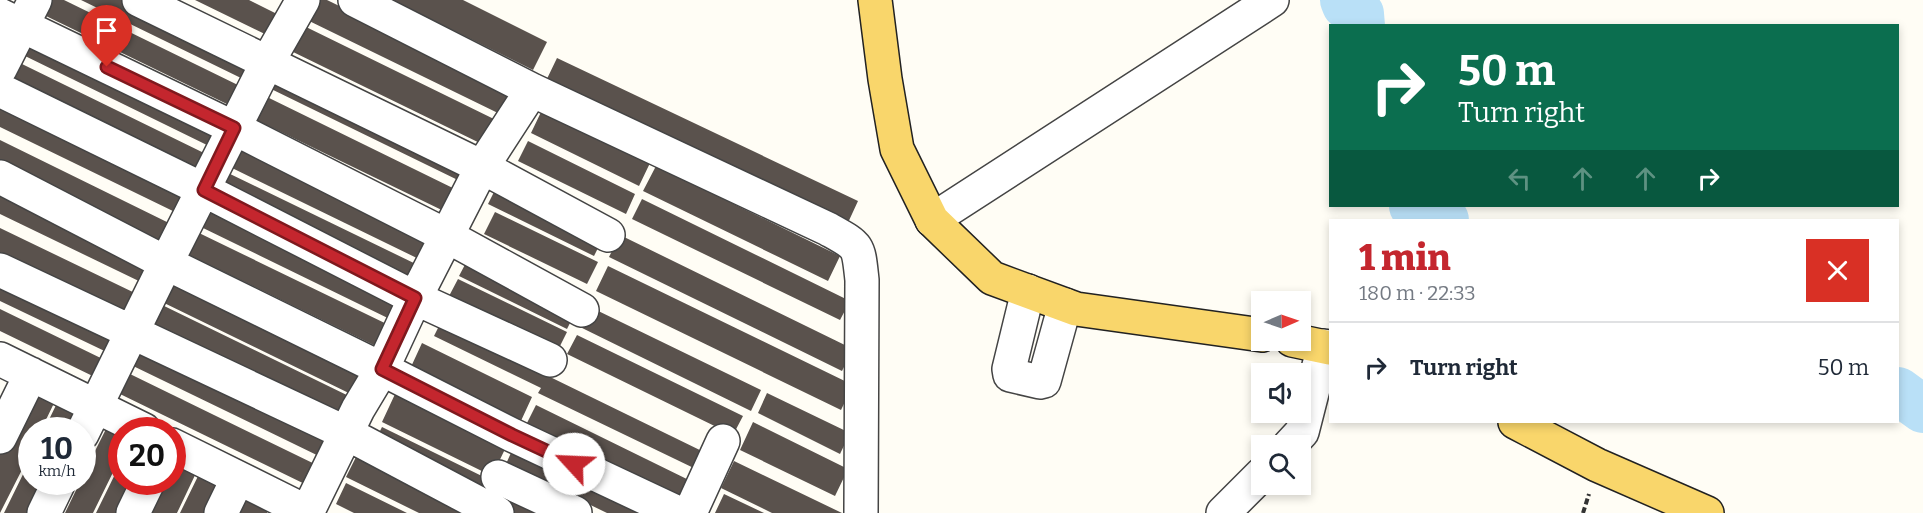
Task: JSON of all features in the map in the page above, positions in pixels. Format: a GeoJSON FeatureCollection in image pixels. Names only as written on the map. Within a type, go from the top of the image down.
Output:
{"type":"FeatureCollection","features":[{"type":"Feature","properties":{"kind":"main road"},"geometry":{"type":"LineString","coordinates":[[875,0],[897,148],[932,220],[992,278],[1076,309],[1251,333]]}},
{"type":"Feature","properties":{"kind":"main road"},"geometry":{"type":"LineString","coordinates":[[1311,344],[1327,347]]}},
{"type":"Feature","properties":{"kind":"main road"},"geometry":{"type":"LineString","coordinates":[[1517,423],[1597,465],[1707,513]]}},
{"type":"Feature","properties":{"kind":"street"},"geometry":{"type":"LineString","coordinates":[[139,0],[482,167],[608,235]]}},
{"type":"Feature","properties":{"kind":"street"},"geometry":{"type":"LineString","coordinates":[[91,417],[267,63],[303,0]]}},
{"type":"Feature","properties":{"kind":"street"},"geometry":{"type":"LineString","coordinates":[[355,0],[532,90],[828,229],[851,242],[860,252],[862,280],[861,513]]}},
{"type":"Feature","properties":{"kind":"street"},"geometry":{"type":"LineString","coordinates":[[932,220],[1272,0]]}},
{"type":"Feature","properties":{"kind":"street"},"geometry":{"type":"LineString","coordinates":[[0,69],[19,14],[234,128],[447,236],[582,310]]}},
{"type":"Feature","properties":{"kind":"street"},"geometry":{"type":"LineString","coordinates":[[0,90],[204,190],[415,298],[550,360]]}},
{"type":"Feature","properties":{"kind":"street"},"geometry":{"type":"LineString","coordinates":[[186,452],[308,513],[358,409],[382,369],[415,298],[482,167],[532,90]]}},
{"type":"Feature","properties":{"kind":"street"},"geometry":{"type":"LineString","coordinates":[[0,177],[166,263],[512,435],[678,513]]}},
{"type":"Feature","properties":{"kind":"street"},"geometry":{"type":"LineString","coordinates":[[0,270],[346,433],[497,513]]}},
{"type":"Feature","properties":{"kind":"street"},"geometry":{"type":"LineString","coordinates":[[1028,291],[1009,369],[1010,375],[1044,381],[1065,305]]}},
{"type":"Feature","properties":{"kind":"street"},"geometry":{"type":"LineString","coordinates":[[1299,435],[1327,347]]}},
{"type":"Feature","properties":{"kind":"street"},"geometry":{"type":"LineString","coordinates":[[0,358],[31,374],[84,417]]}},
{"type":"Feature","properties":{"kind":"street"},"geometry":{"type":"LineString","coordinates":[[0,437],[31,374]]}},
{"type":"Feature","properties":{"kind":"street"},"geometry":{"type":"LineString","coordinates":[[690,513],[723,441]]}},
{"type":"Feature","properties":{"kind":"street"},"geometry":{"type":"LineString","coordinates":[[498,477],[575,513]]}},
{"type":"Feature","properties":{"kind":"street"},"geometry":{"type":"LineString","coordinates":[[221,513],[238,478]]}},
{"type":"Feature","properties":{"kind":"street"},"geometry":{"type":"LineString","coordinates":[[1223,513],[1251,485]]}},
{"type":"Feature","properties":{"kind":"street"},"geometry":{"type":"LineString","coordinates":[[44,513],[53,495]]}},
{"type":"Feature","properties":{"kind":"street"},"geometry":{"type":"LineString","coordinates":[[134,513],[142,495]]}},
{"type":"Feature","properties":{"kind":"building"},"geometry":{"type":"Polygon","coordinates":[[[53,0],[64,0],[242,87],[233,107],[46,16],[53,0]]]}},
{"type":"Feature","properties":{"kind":"building"},"geometry":{"type":"Polygon","coordinates":[[[81,0],[135,0],[253,57],[243,79],[81,0]]]}},
{"type":"Feature","properties":{"kind":"building"},"geometry":{"type":"Polygon","coordinates":[[[195,0],[249,0],[279,15],[269,36],[195,0]]]}},
{"type":"Feature","properties":{"kind":"building"},"geometry":{"type":"Polygon","coordinates":[[[309,0],[327,0],[514,91],[502,115],[301,17],[309,0]]]}},
{"type":"Feature","properties":{"kind":"building"},"geometry":{"type":"Polygon","coordinates":[[[392,0],[463,0],[547,42],[533,70],[392,0]]]}},
{"type":"Feature","properties":{"kind":"building"},"geometry":{"type":"Polygon","coordinates":[[[302,25],[500,122],[488,147],[289,50],[302,25]]]}},
{"type":"Feature","properties":{"kind":"building"},"geometry":{"type":"Polygon","coordinates":[[[30,36],[220,128],[211,147],[21,54],[30,36]]]}},
{"type":"Feature","properties":{"kind":"building"},"geometry":{"type":"Polygon","coordinates":[[[557,58],[858,201],[846,227],[544,85],[557,58]]]}},
{"type":"Feature","properties":{"kind":"building"},"geometry":{"type":"Polygon","coordinates":[[[22,64],[206,154],[195,176],[11,86],[22,64]]]}},
{"type":"Feature","properties":{"kind":"building"},"geometry":{"type":"Polygon","coordinates":[[[274,67],[475,165],[466,184],[265,86],[274,67]]]}},
{"type":"Feature","properties":{"kind":"building"},"geometry":{"type":"Polygon","coordinates":[[[0,96],[188,188],[177,213],[0,127],[0,96]]]}},
{"type":"Feature","properties":{"kind":"building"},"geometry":{"type":"Polygon","coordinates":[[[265,96],[463,193],[452,215],[254,119],[265,96]]]}},
{"type":"Feature","properties":{"kind":"building"},"geometry":{"type":"Polygon","coordinates":[[[542,110],[650,163],[639,186],[531,133],[542,110]]]}},
{"type":"Feature","properties":{"kind":"building"},"geometry":{"type":"Polygon","coordinates":[[[241,139],[438,234],[425,262],[228,166],[241,139]]]}},
{"type":"Feature","properties":{"kind":"building"},"geometry":{"type":"Polygon","coordinates":[[[0,140],[173,225],[161,249],[0,170],[0,140]]]}},
{"type":"Feature","properties":{"kind":"building"},"geometry":{"type":"Polygon","coordinates":[[[528,141],[635,194],[626,214],[518,161],[528,141]]]}},
{"type":"Feature","properties":{"kind":"building"},"geometry":{"type":"Polygon","coordinates":[[[656,166],[840,256],[828,281],[643,191],[656,166]]]}},
{"type":"Feature","properties":{"kind":"building"},"geometry":{"type":"Polygon","coordinates":[[[226,172],[422,267],[413,286],[217,191],[226,172]]]}},
{"type":"Feature","properties":{"kind":"building"},"geometry":{"type":"Polygon","coordinates":[[[498,184],[604,236],[594,256],[488,204],[498,184]]]}},
{"type":"Feature","properties":{"kind":"building"},"geometry":{"type":"Polygon","coordinates":[[[0,185],[156,261],[145,284],[0,214],[0,185]]]}},
{"type":"Feature","properties":{"kind":"building"},"geometry":{"type":"Polygon","coordinates":[[[642,199],[850,301],[840,320],[632,219],[642,199]]]}},
{"type":"Feature","properties":{"kind":"building"},"geometry":{"type":"Polygon","coordinates":[[[214,203],[412,299],[400,324],[201,227],[214,203]]]}},
{"type":"Feature","properties":{"kind":"building"},"geometry":{"type":"Polygon","coordinates":[[[495,212],[598,262],[587,284],[484,234],[495,212]]]}},
{"type":"Feature","properties":{"kind":"building"},"geometry":{"type":"Polygon","coordinates":[[[0,228],[139,295],[130,315],[0,252],[0,228]]]}},
{"type":"Feature","properties":{"kind":"building"},"geometry":{"type":"Polygon","coordinates":[[[197,232],[395,328],[384,350],[187,254],[197,232]]]}},
{"type":"Feature","properties":{"kind":"building"},"geometry":{"type":"Polygon","coordinates":[[[620,235],[853,349],[842,371],[609,257],[620,235]]]}},
{"type":"Feature","properties":{"kind":"building"},"geometry":{"type":"Polygon","coordinates":[[[469,257],[577,309],[567,329],[459,276],[469,257]]]}},
{"type":"Feature","properties":{"kind":"building"},"geometry":{"type":"Polygon","coordinates":[[[608,266],[853,385],[841,410],[596,291],[608,266]]]}},
{"type":"Feature","properties":{"kind":"building"},"geometry":{"type":"Polygon","coordinates":[[[0,272],[126,333],[115,356],[0,301],[0,272]]]}},
{"type":"Feature","properties":{"kind":"building"},"geometry":{"type":"Polygon","coordinates":[[[169,277],[370,374],[359,398],[158,300],[169,277]]]}},
{"type":"Feature","properties":{"kind":"building"},"geometry":{"type":"Polygon","coordinates":[[[458,279],[567,332],[557,352],[448,298],[458,279]]]}},
{"type":"Feature","properties":{"kind":"building"},"geometry":{"type":"Polygon","coordinates":[[[158,303],[359,401],[347,424],[147,327],[158,303]]]}},
{"type":"Feature","properties":{"kind":"building"},"geometry":{"type":"Polygon","coordinates":[[[588,306],[761,390],[751,411],[578,326],[588,306]]]}},
{"type":"Feature","properties":{"kind":"building"},"geometry":{"type":"Polygon","coordinates":[[[0,309],[113,364],[105,382],[0,331],[0,309]]]}},
{"type":"Feature","properties":{"kind":"building"},"geometry":{"type":"Polygon","coordinates":[[[444,316],[546,375],[710,455],[702,472],[538,393],[541,388],[434,336],[444,316]]]}},
{"type":"Feature","properties":{"kind":"building"},"geometry":{"type":"Polygon","coordinates":[[[577,335],[743,416],[733,435],[567,354],[577,335]]]}},
{"type":"Feature","properties":{"kind":"building"},"geometry":{"type":"Polygon","coordinates":[[[141,339],[339,436],[327,460],[129,364],[141,339]]]}},
{"type":"Feature","properties":{"kind":"building"},"geometry":{"type":"Polygon","coordinates":[[[422,343],[532,397],[520,423],[410,369],[422,343]]]}},
{"type":"Feature","properties":{"kind":"building"},"geometry":{"type":"Polygon","coordinates":[[[130,374],[325,469],[315,489],[186,426],[186,417],[167,417],[120,394],[130,374]]]}},
{"type":"Feature","properties":{"kind":"building"},"geometry":{"type":"Polygon","coordinates":[[[33,385],[57,397],[47,417],[18,417],[18,478],[0,513],[0,455],[33,385]]]}},
{"type":"Feature","properties":{"kind":"building"},"geometry":{"type":"Polygon","coordinates":[[[396,392],[507,445],[492,476],[382,422],[396,392]]]}},
{"type":"Feature","properties":{"kind":"building"},"geometry":{"type":"Polygon","coordinates":[[[767,393],[850,433],[840,454],[758,413],[767,393]]]}},
{"type":"Feature","properties":{"kind":"building"},"geometry":{"type":"Polygon","coordinates":[[[58,401],[87,415],[86,417],[50,417],[58,401]]]}},
{"type":"Feature","properties":{"kind":"building"},"geometry":{"type":"Polygon","coordinates":[[[536,405],[699,485],[690,503],[527,423],[536,405]]]}},
{"type":"Feature","properties":{"kind":"building"},"geometry":{"type":"Polygon","coordinates":[[[753,422],[848,469],[835,496],[740,450],[753,422]]]}},
{"type":"Feature","properties":{"kind":"building"},"geometry":{"type":"Polygon","coordinates":[[[108,425],[108,482],[93,513],[65,513],[74,495],[96,495],[96,449],[108,425]]]}},
{"type":"Feature","properties":{"kind":"building"},"geometry":{"type":"Polygon","coordinates":[[[382,427],[490,480],[481,499],[372,447],[382,427]]]}},
{"type":"Feature","properties":{"kind":"building"},"geometry":{"type":"Polygon","coordinates":[[[514,446],[652,513],[607,513],[506,464],[514,446]]]}},
{"type":"Feature","properties":{"kind":"building"},"geometry":{"type":"Polygon","coordinates":[[[358,453],[472,513],[419,513],[346,477],[358,453]]]}},
{"type":"Feature","properties":{"kind":"building"},"geometry":{"type":"Polygon","coordinates":[[[734,461],[842,513],[772,513],[721,488],[734,461]]]}},
{"type":"Feature","properties":{"kind":"building"},"geometry":{"type":"Polygon","coordinates":[[[186,466],[197,471],[186,494],[186,466]]]}},
{"type":"Feature","properties":{"kind":"building"},"geometry":{"type":"Polygon","coordinates":[[[201,470],[227,483],[213,513],[180,513],[201,470]]]}},
{"type":"Feature","properties":{"kind":"building"},"geometry":{"type":"Polygon","coordinates":[[[346,483],[407,513],[354,513],[336,504],[346,483]]]}},
{"type":"Feature","properties":{"kind":"building"},"geometry":{"type":"Polygon","coordinates":[[[18,484],[18,495],[49,495],[40,513],[4,513],[18,484]]]}},
{"type":"Feature","properties":{"kind":"building"},"geometry":{"type":"Polygon","coordinates":[[[494,487],[548,513],[502,513],[494,487]]]}},
{"type":"Feature","properties":{"kind":"building"},"geometry":{"type":"Polygon","coordinates":[[[108,489],[108,495],[137,495],[128,513],[96,513],[108,489]]]}},
{"type":"Feature","properties":{"kind":"building"},"geometry":{"type":"Polygon","coordinates":[[[724,494],[764,513],[715,513],[724,494]]]}},
{"type":"Feature","properties":{"kind":"building"},"geometry":{"type":"Polygon","coordinates":[[[156,495],[186,495],[177,513],[147,513],[156,495]]]}},
{"type":"Feature","properties":{"kind":"building"},"geometry":{"type":"Polygon","coordinates":[[[247,496],[270,507],[267,513],[239,513],[247,496]]]}},
{"type":"Feature","properties":{"kind":"waterway"},"geometry":{"type":"LineString","coordinates":[[1344,0],[1346,5],[1360,14],[1361,24]]}},
{"type":"Feature","properties":{"kind":"waterway"},"geometry":{"type":"LineString","coordinates":[[1414,207],[1432,219]]}},
{"type":"Feature","properties":{"kind":"waterway"},"geometry":{"type":"LineString","coordinates":[[1899,392],[1923,409]]}},
{"type":"Feature","properties":{"kind":"route"},"geometry":{"type":"LineString","coordinates":[[107,67],[234,128],[204,190],[415,298],[382,369],[574,464]]}}]}
